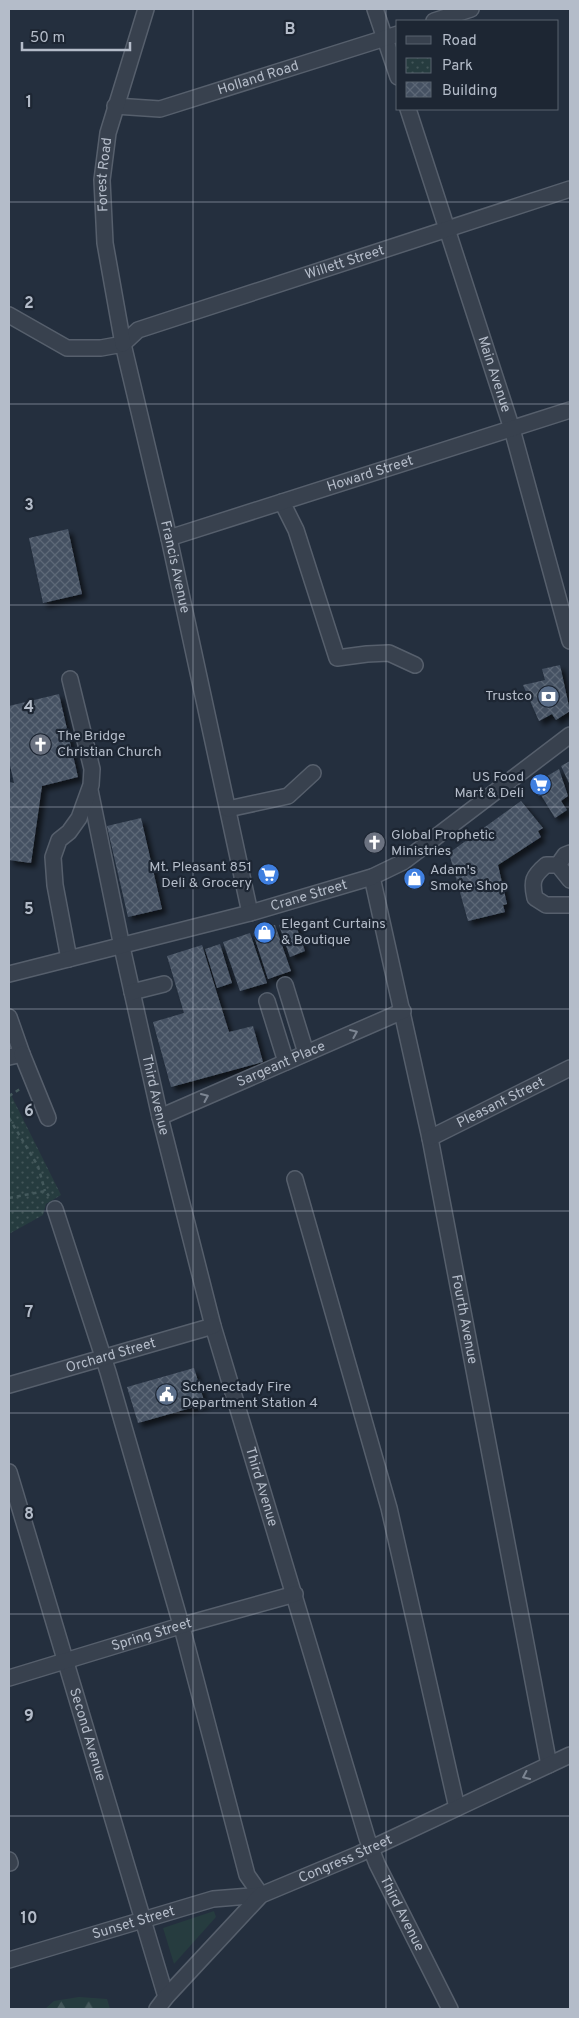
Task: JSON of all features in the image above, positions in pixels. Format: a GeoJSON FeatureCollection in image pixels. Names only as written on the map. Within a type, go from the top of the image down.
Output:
{"type":"FeatureCollection","features":[{"type":"Feature","properties":{"kind":"street","name":"Forest Road"},"geometry":{"type":"LineString","coordinates":[[123,344],[105,243],[102,180],[108,134],[115,106],[146,9]]}},
{"type":"Feature","properties":{"kind":"street"},"geometry":{"type":"LineString","coordinates":[[375,9],[391,36],[396,65]]}},
{"type":"Feature","properties":{"kind":"street"},"geometry":{"type":"LineString","coordinates":[[437,20],[471,9]]}},
{"type":"Feature","properties":{"kind":"street","name":"Holland Road"},"geometry":{"type":"LineString","coordinates":[[115,106],[160,109],[391,36]]}},
{"type":"Feature","properties":{"kind":"street","name":"Main Avenue"},"geometry":{"type":"LineString","coordinates":[[408,110],[512,429],[570,642]]}},
{"type":"Feature","properties":{"kind":"street","name":"Willett Street"},"geometry":{"type":"LineString","coordinates":[[123,344],[138,330],[570,189]]}},
{"type":"Feature","properties":{"kind":"street"},"geometry":{"type":"LineString","coordinates":[[9,316],[67,348],[101,348],[123,344]]}},
{"type":"Feature","properties":{"kind":"street","name":"Francis Avenue"},"geometry":{"type":"LineString","coordinates":[[123,344],[169,538],[250,912]]}},
{"type":"Feature","properties":{"kind":"street","name":"Howard Street"},"geometry":{"type":"LineString","coordinates":[[169,538],[570,410]]}},
{"type":"Feature","properties":{"kind":"street"},"geometry":{"type":"LineString","coordinates":[[282,502],[296,530],[337,658],[390,653],[415,665]]}},
{"type":"Feature","properties":{"kind":"street"},"geometry":{"type":"LineString","coordinates":[[69,959],[55,885],[53,857],[59,840],[69,832],[79,818],[90,790],[92,769],[70,679]]}},
{"type":"Feature","properties":{"kind":"street","name":"Crane Street"},"geometry":{"type":"LineString","coordinates":[[9,974],[122,947],[372,877],[403,862],[570,734]]}},
{"type":"Feature","properties":{"kind":"street"},"geometry":{"type":"LineString","coordinates":[[228,809],[288,796],[313,773]]}},
{"type":"Feature","properties":{"kind":"street","name":"Third Avenue"},"geometry":{"type":"LineString","coordinates":[[90,790],[122,947],[160,1117],[213,1326],[372,1848],[450,2009]]}},
{"type":"Feature","properties":{"kind":"street"},"geometry":{"type":"LineString","coordinates":[[558,865],[565,855],[570,853]]}},
{"type":"Feature","properties":{"kind":"street"},"geometry":{"type":"LineString","coordinates":[[558,865],[546,865],[537,873],[532,886],[535,898],[546,905],[570,905]]}},
{"type":"Feature","properties":{"kind":"street"},"geometry":{"type":"LineString","coordinates":[[558,865],[570,880]]}},
{"type":"Feature","properties":{"kind":"street","name":"Fourth Avenue"},"geometry":{"type":"LineString","coordinates":[[372,877],[430,1138],[549,1765]]}},
{"type":"Feature","properties":{"kind":"street"},"geometry":{"type":"LineString","coordinates":[[132,992],[164,984]]}},
{"type":"Feature","properties":{"kind":"street"},"geometry":{"type":"LineString","coordinates":[[285,985],[306,1053]]}},
{"type":"Feature","properties":{"kind":"street"},"geometry":{"type":"LineString","coordinates":[[267,1001],[286,1062]]}},
{"type":"Feature","properties":{"kind":"street","name":"Sargeant Place"},"geometry":{"type":"LineString","coordinates":[[160,1117],[403,1011]]}},
{"type":"Feature","properties":{"kind":"street"},"geometry":{"type":"LineString","coordinates":[[9,1017],[15,1056],[48,1118]]}},
{"type":"Feature","properties":{"kind":"street","name":"Pleasant Street"},"geometry":{"type":"LineString","coordinates":[[430,1138],[570,1068]]}},
{"type":"Feature","properties":{"kind":"street"},"geometry":{"type":"LineString","coordinates":[[295,1179],[389,1508],[457,1808]]}},
{"type":"Feature","properties":{"kind":"street"},"geometry":{"type":"LineString","coordinates":[[55,1210],[103,1358],[180,1626],[246,1875],[261,1896]]}},
{"type":"Feature","properties":{"kind":"street","name":"Orchard Street"},"geometry":{"type":"LineString","coordinates":[[9,1385],[213,1326]]}},
{"type":"Feature","properties":{"kind":"street","name":"Second Avenue"},"geometry":{"type":"LineString","coordinates":[[9,1472],[141,1919],[161,2003]]}},
{"type":"Feature","properties":{"kind":"street","name":"Spring Street"},"geometry":{"type":"LineString","coordinates":[[9,1678],[180,1626],[295,1594]]}},
{"type":"Feature","properties":{"kind":"street","name":"Congress Street"},"geometry":{"type":"LineString","coordinates":[[161,2003],[261,1896],[372,1848],[570,1755]]}},
{"type":"Feature","properties":{"kind":"street","name":"Sunset Street"},"geometry":{"type":"LineString","coordinates":[[9,1960],[141,1919],[214,1899],[261,1896]]}},
{"type":"Feature","properties":{"kind":"path"},"geometry":{"type":"LineString","coordinates":[[9,1118],[38,1166],[45,1191],[55,1210]]}},
{"type":"Feature","properties":{"kind":"path"},"geometry":{"type":"LineString","coordinates":[[9,1198],[45,1191]]}},
{"type":"Feature","properties":{"kind":"green space"},"geometry":{"type":"Polygon","coordinates":[[[9,1091],[61,1195],[46,1204],[43,1215],[9,1234],[9,1091]]]}},
{"type":"Feature","properties":{"kind":"green space"},"geometry":{"type":"Polygon","coordinates":[[[214,1911],[216,1917],[174,1964],[163,1928],[214,1911]]]}},
{"type":"Feature","properties":{"kind":"green space"},"geometry":{"type":"Polygon","coordinates":[[[79,1997],[107,1999],[110,2009],[45,2009],[54,2001],[79,1997]]]}},
{"type":"Feature","properties":{"kind":"building"},"geometry":{"type":"Polygon","coordinates":[[[68,529],[82,594],[43,603],[29,538],[68,529]]]}},
{"type":"Feature","properties":{"kind":"building","name":"Trustco"},"geometry":{"type":"Polygon","coordinates":[[[560,665],[570,711],[556,720],[552,714],[539,721],[523,685],[545,680],[542,669],[560,665]]]}},
{"type":"Feature","properties":{"kind":"building"},"geometry":{"type":"Polygon","coordinates":[[[59,694],[78,777],[42,786],[31,863],[9,860],[9,782],[14,783],[9,761],[9,706],[59,694]]]}},
{"type":"Feature","properties":{"kind":"building"},"geometry":{"type":"Polygon","coordinates":[[[570,761],[570,785],[561,766],[570,761]]]}},
{"type":"Feature","properties":{"kind":"building"},"geometry":{"type":"Polygon","coordinates":[[[559,769],[568,796],[561,801],[567,810],[555,818],[541,795],[539,796],[532,785],[559,769]]]}},
{"type":"Feature","properties":{"kind":"building"},"geometry":{"type":"Polygon","coordinates":[[[521,801],[543,828],[538,831],[541,837],[498,865],[507,904],[503,905],[505,912],[468,921],[449,853],[521,801]]]}},
{"type":"Feature","properties":{"kind":"building"},"geometry":{"type":"Polygon","coordinates":[[[141,818],[162,909],[128,917],[107,826],[141,818]]]}},
{"type":"Feature","properties":{"kind":"building"},"geometry":{"type":"Polygon","coordinates":[[[294,920],[305,951],[290,957],[279,925],[294,920]]]}},
{"type":"Feature","properties":{"kind":"building"},"geometry":{"type":"Polygon","coordinates":[[[275,925],[291,971],[268,979],[253,933],[275,925]]]}},
{"type":"Feature","properties":{"kind":"building"},"geometry":{"type":"Polygon","coordinates":[[[250,933],[267,983],[240,991],[223,942],[250,933]]]}},
{"type":"Feature","properties":{"kind":"building"},"geometry":{"type":"Polygon","coordinates":[[[220,944],[232,983],[217,988],[205,949],[220,944]]]}},
{"type":"Feature","properties":{"kind":"building"},"geometry":{"type":"Polygon","coordinates":[[[202,945],[229,1032],[253,1026],[263,1062],[171,1087],[153,1022],[184,1013],[167,956],[202,945]]]}},
{"type":"Feature","properties":{"kind":"building","name":"Schenectady Fire Department Station 4"},"geometry":{"type":"Polygon","coordinates":[[[194,1368],[205,1404],[138,1423],[127,1387],[194,1368]]]}},
{"type":"Feature","properties":{"kind":"place","name":"Trustco"},"geometry":{"type":"Point","coordinates":[548,696]}},
{"type":"Feature","properties":{"kind":"place","name":"The Bridge Christian Church"},"geometry":{"type":"Point","coordinates":[41,744]}},
{"type":"Feature","properties":{"kind":"place","name":"US Food Mart & Deli"},"geometry":{"type":"Point","coordinates":[540,785]}},
{"type":"Feature","properties":{"kind":"place","name":"Global Prophetic Ministries"},"geometry":{"type":"Point","coordinates":[375,843]}},
{"type":"Feature","properties":{"kind":"place","name":"Mt. Pleasant 851 Deli & Grocery"},"geometry":{"type":"Point","coordinates":[268,875]}},
{"type":"Feature","properties":{"kind":"place","name":"Adam's Smoke Shop"},"geometry":{"type":"Point","coordinates":[414,878]}},
{"type":"Feature","properties":{"kind":"place","name":"Elegant Curtains & Boutique"},"geometry":{"type":"Point","coordinates":[265,932]}},
{"type":"Feature","properties":{"kind":"place","name":"Schenectady Fire Department Station 4"},"geometry":{"type":"Point","coordinates":[166,1395]}}]}
